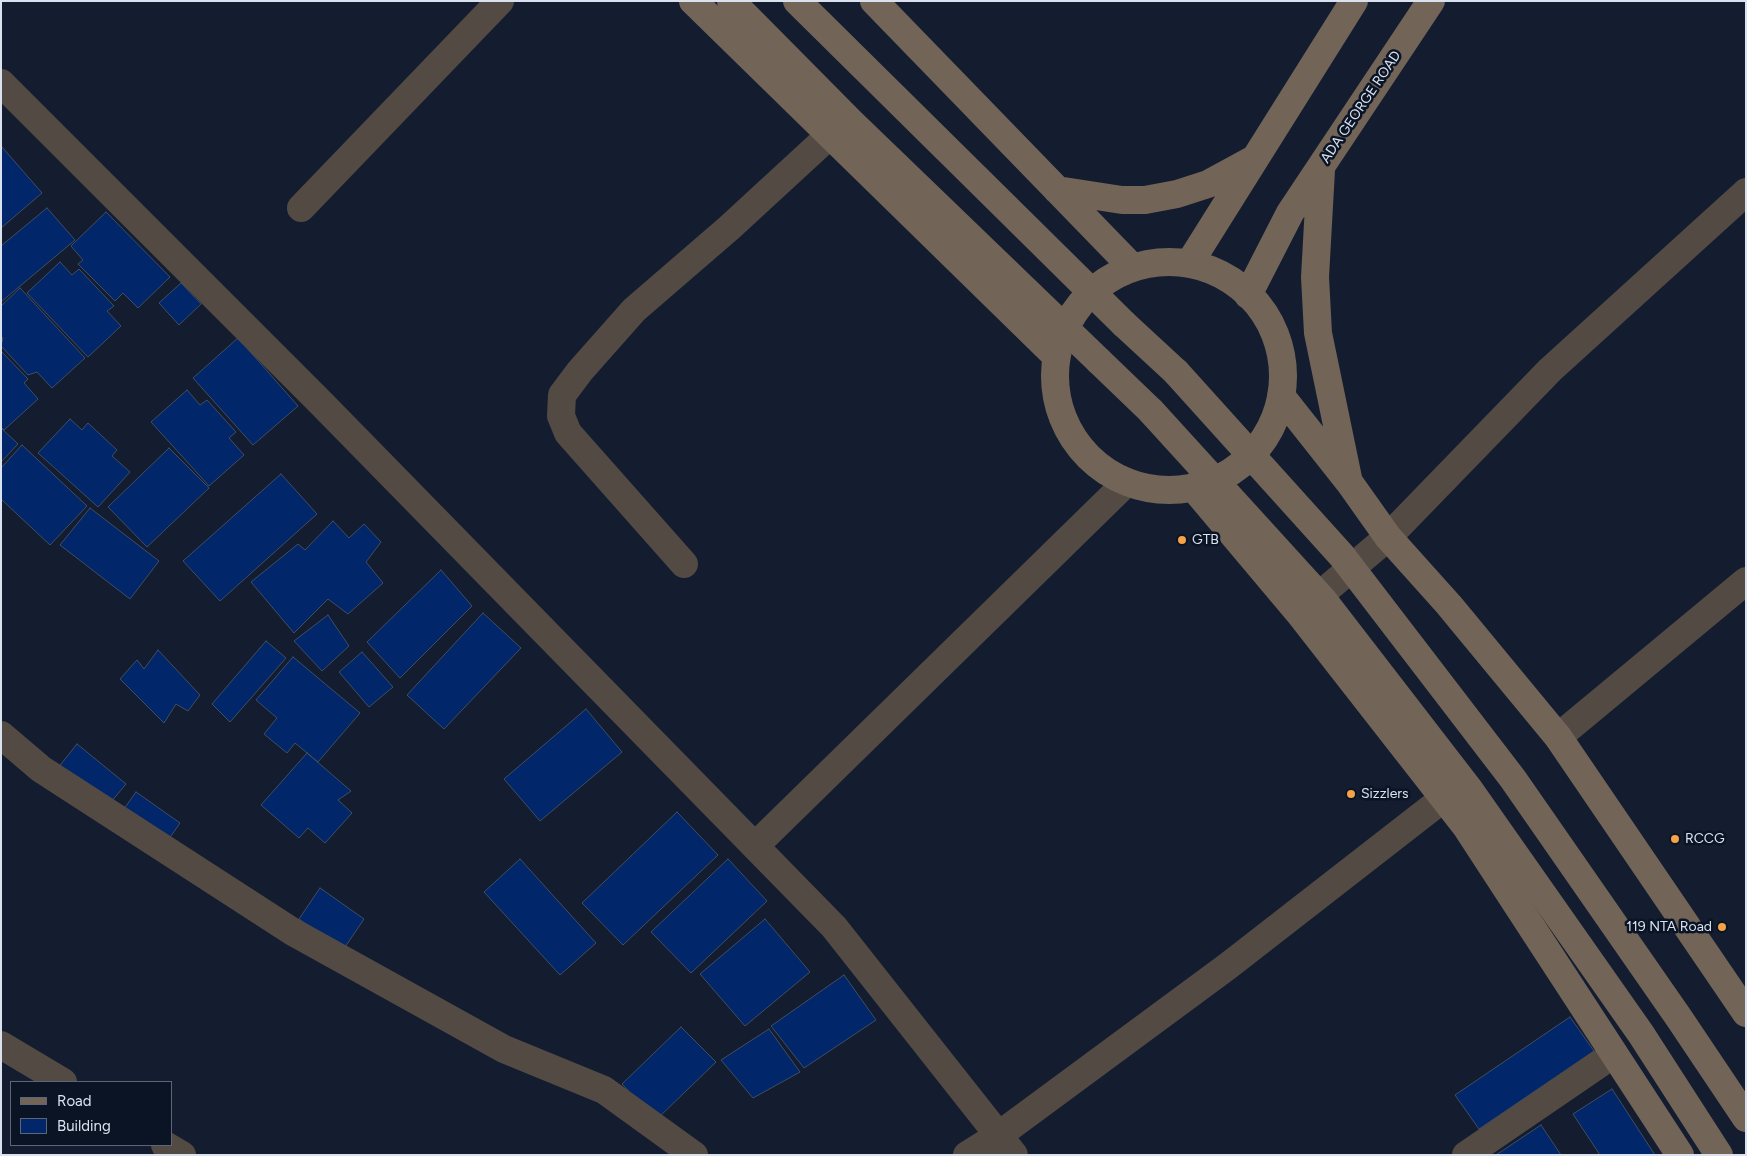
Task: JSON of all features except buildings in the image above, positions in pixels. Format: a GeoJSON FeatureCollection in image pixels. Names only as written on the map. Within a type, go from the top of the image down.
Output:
{"type":"FeatureCollection","features":[{"type":"Feature","properties":{"kind":"main road"},"geometry":{"type":"LineString","coordinates":[[694,1],[1056,356]]}},
{"type":"Feature","properties":{"kind":"main road"},"geometry":{"type":"LineString","coordinates":[[731,1],[852,123],[1163,424],[1324,600],[1468,789],[1641,1034],[1719,1155]]}},
{"type":"Feature","properties":{"kind":"main road"},"geometry":{"type":"LineString","coordinates":[[797,1],[1117,317],[1176,372],[1342,556],[1513,779],[1746,1118]]}},
{"type":"Feature","properties":{"kind":"main road"},"geometry":{"type":"LineString","coordinates":[[874,1],[1133,268]]}},
{"type":"Feature","properties":{"kind":"main road"},"geometry":{"type":"LineString","coordinates":[[1188,264],[1354,1]]}},
{"type":"Feature","properties":{"kind":"main road","name":"ADA GEORGE ROAD"},"geometry":{"type":"LineString","coordinates":[[1248,295],[1290,213],[1431,1]]}},
{"type":"Feature","properties":{"kind":"main road"},"geometry":{"type":"LineString","coordinates":[[1057,190],[1122,200],[1145,200],[1177,194],[1208,184],[1256,158]]}},
{"type":"Feature","properties":{"kind":"main road"},"geometry":{"type":"LineString","coordinates":[[1321,167],[1315,277],[1318,332],[1349,482]]}},
{"type":"Feature","properties":{"kind":"main road"},"geometry":{"type":"LineString","coordinates":[[1166,262],[1188,264],[1210,270],[1230,281],[1248,295],[1263,311],[1280,352],[1283,374],[1281,396],[1272,424],[1265,438],[1251,455],[1234,470],[1215,480],[1193,487],[1171,489],[1148,488],[1127,482],[1107,472],[1090,458],[1075,441],[1064,422],[1057,400],[1054,378],[1056,356],[1062,334],[1072,315],[1086,297],[1103,283],[1133,268],[1166,262]]}},
{"type":"Feature","properties":{"kind":"main road"},"geometry":{"type":"LineString","coordinates":[[1281,396],[1349,482],[1388,537],[1449,605],[1558,737],[1741,997]]}},
{"type":"Feature","properties":{"kind":"main road"},"geometry":{"type":"LineString","coordinates":[[1193,487],[1299,613],[1467,828],[1680,1155]]}},
{"type":"Feature","properties":{"kind":"street"},"geometry":{"type":"LineString","coordinates":[[301,208],[500,1]]}},
{"type":"Feature","properties":{"kind":"street"},"geometry":{"type":"LineString","coordinates":[[1,83],[321,403],[756,845],[834,927],[1006,1145]]}},
{"type":"Feature","properties":{"kind":"street"},"geometry":{"type":"LineString","coordinates":[[684,564],[568,433],[561,416],[562,394],[580,370],[634,310],[729,228],[830,135]]}},
{"type":"Feature","properties":{"kind":"street"},"geometry":{"type":"LineString","coordinates":[[1299,613],[1388,537],[1550,370],[1746,192]]}},
{"type":"Feature","properties":{"kind":"street"},"geometry":{"type":"LineString","coordinates":[[756,845],[1127,482]]}},
{"type":"Feature","properties":{"kind":"street"},"geometry":{"type":"LineString","coordinates":[[1558,737],[1746,581]]}},
{"type":"Feature","properties":{"kind":"street"},"geometry":{"type":"LineString","coordinates":[[1,735],[41,769],[293,932],[504,1049],[604,1090],[694,1155]]}},
{"type":"Feature","properties":{"kind":"street"},"geometry":{"type":"LineString","coordinates":[[967,1155],[1006,1145],[1228,966],[1444,798]]}},
{"type":"Feature","properties":{"kind":"street"},"geometry":{"type":"LineString","coordinates":[[1,1044],[61,1081]]}},
{"type":"Feature","properties":{"kind":"street"},"geometry":{"type":"LineString","coordinates":[[1466,1155],[1614,1054]]}},
{"type":"Feature","properties":{"kind":"street"},"geometry":{"type":"LineString","coordinates":[[166,1146],[182,1155]]}},
{"type":"Feature","properties":{"kind":"place","name":"GTB"},"geometry":{"type":"Point","coordinates":[1182,540]}},
{"type":"Feature","properties":{"kind":"place","name":"Sizzlers"},"geometry":{"type":"Point","coordinates":[1351,794]}},
{"type":"Feature","properties":{"kind":"place","name":"RCCG"},"geometry":{"type":"Point","coordinates":[1675,839]}},
{"type":"Feature","properties":{"kind":"place","name":"119 NTA Road"},"geometry":{"type":"Point","coordinates":[1722,927]}}]}
